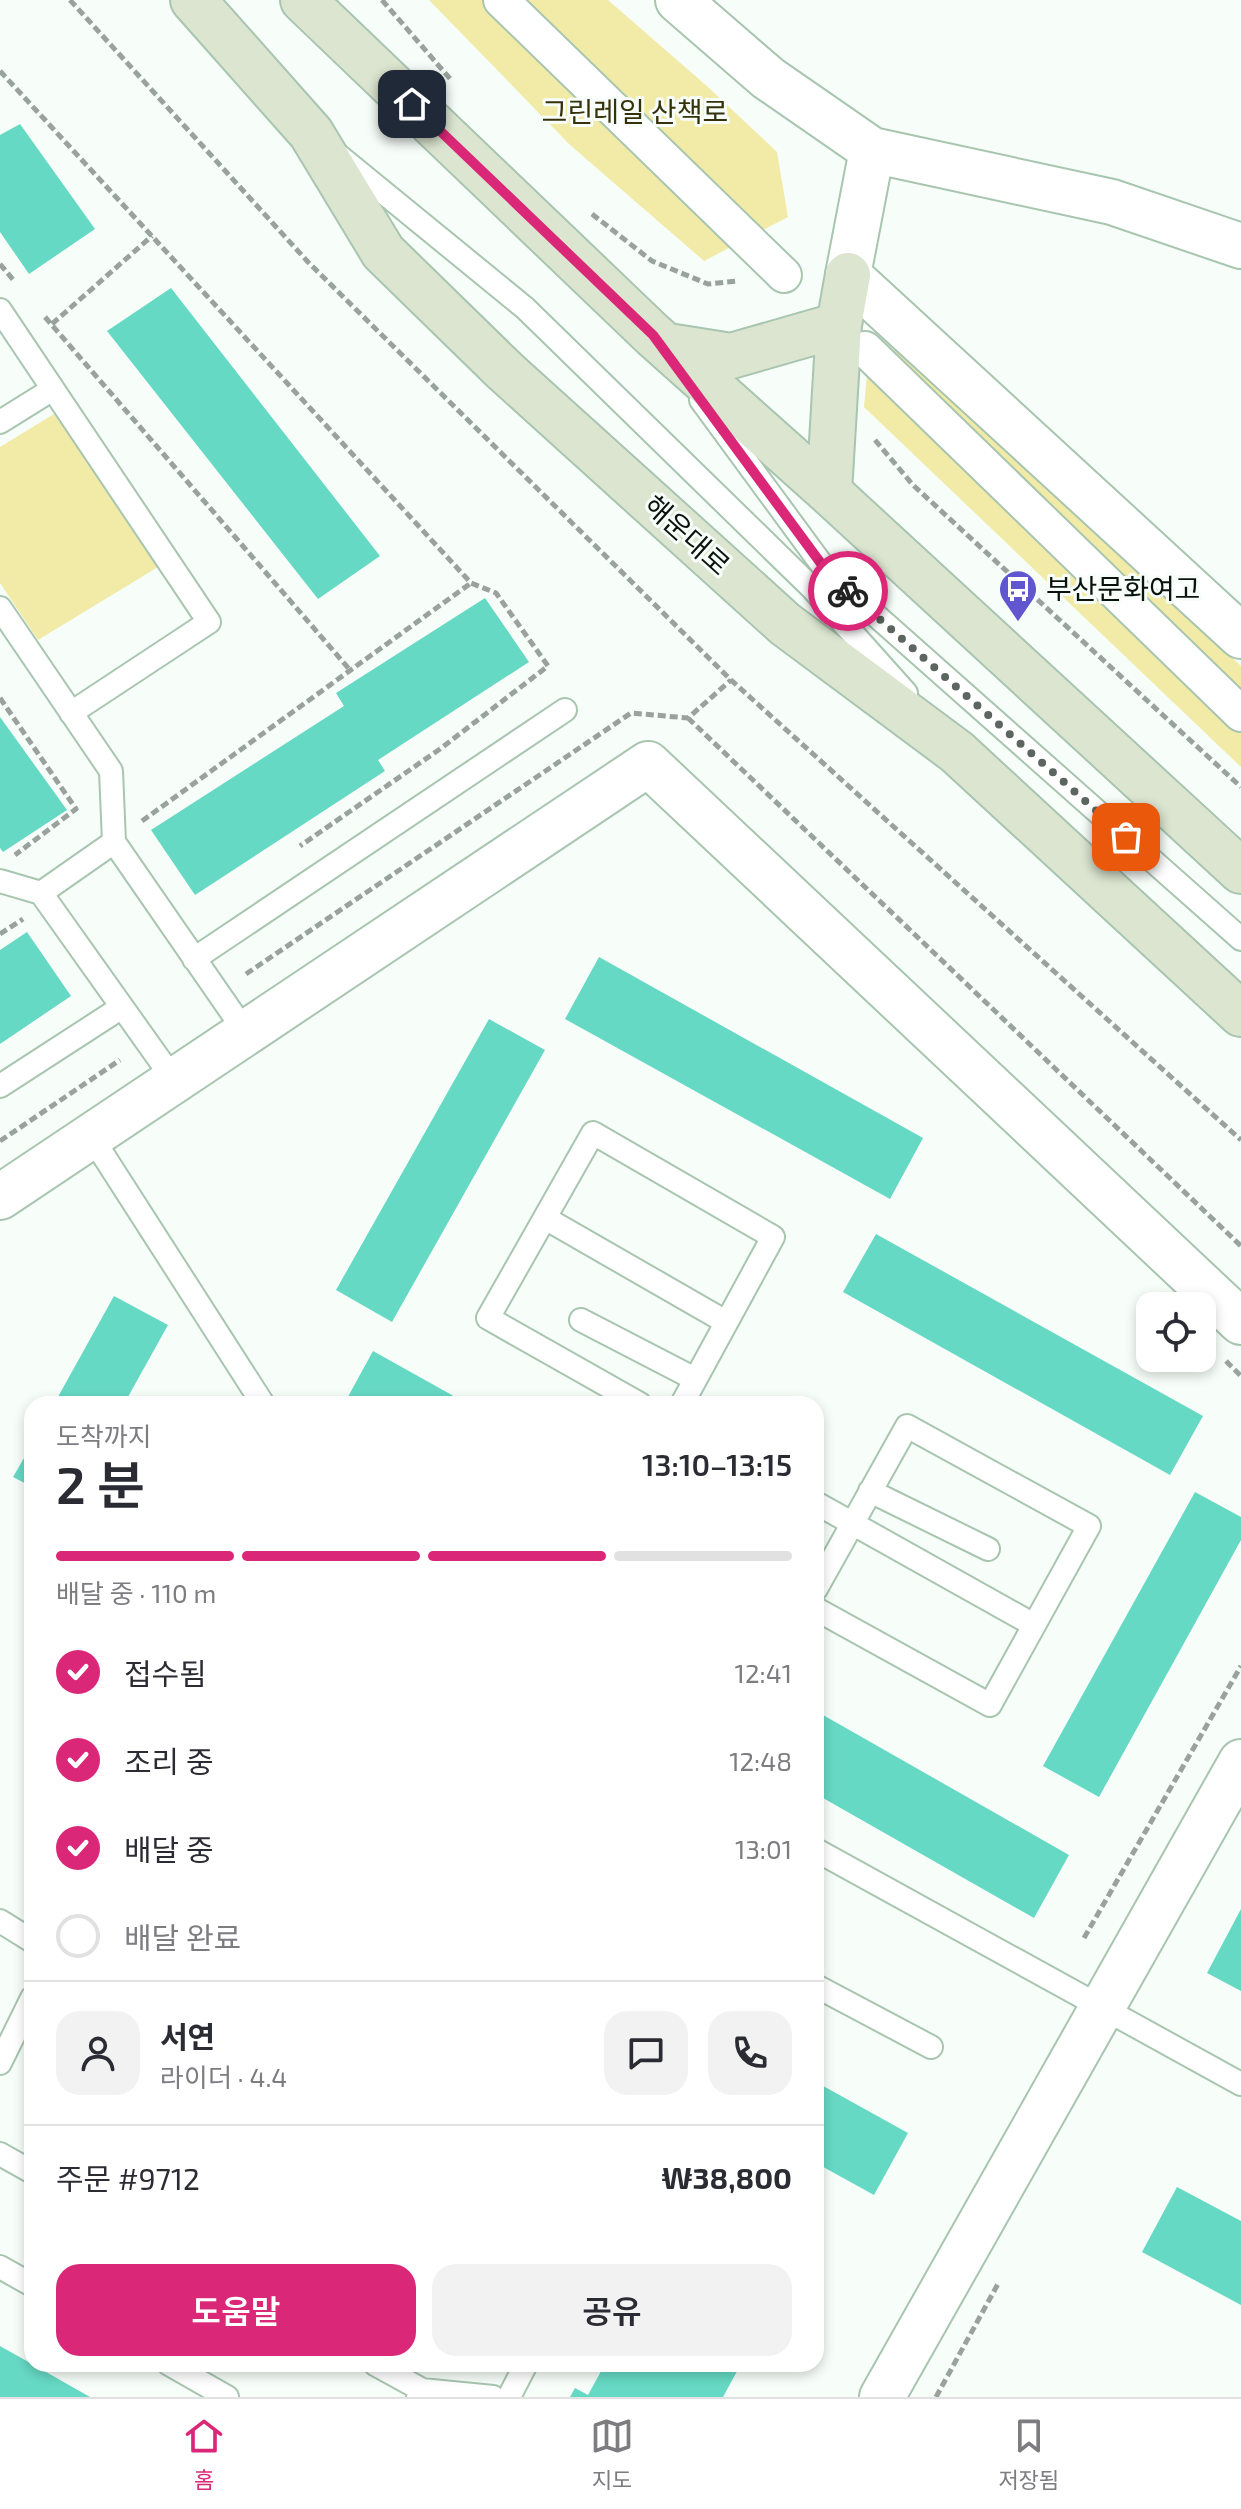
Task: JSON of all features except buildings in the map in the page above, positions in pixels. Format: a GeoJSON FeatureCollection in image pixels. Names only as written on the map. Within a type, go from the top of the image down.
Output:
{"type":"FeatureCollection","features":[{"type":"Feature","properties":{"kind":"main road","name":"해운대로"},"geometry":{"type":"LineString","coordinates":[[193,0],[311,133],[383,252],[505,371],[785,624],[957,752],[1241,1014]]}},
{"type":"Feature","properties":{"kind":"main road"},"geometry":{"type":"LineString","coordinates":[[303,0],[660,340],[1241,871]]}},
{"type":"Feature","properties":{"kind":"main road"},"geometry":{"type":"LineString","coordinates":[[829,492],[852,337],[848,275]]}},
{"type":"Feature","properties":{"kind":"main road"},"geometry":{"type":"LineString","coordinates":[[660,340],[731,356],[852,337]]}},
{"type":"Feature","properties":{"kind":"street"},"geometry":{"type":"LineString","coordinates":[[501,0],[784,275]]}},
{"type":"Feature","properties":{"kind":"street"},"geometry":{"type":"LineString","coordinates":[[678,0],[768,78],[872,150],[1112,202],[1241,246]]}},
{"type":"Feature","properties":{"kind":"street"},"geometry":{"type":"LineString","coordinates":[[872,150],[848,275],[1241,636]]}},
{"type":"Feature","properties":{"kind":"street"},"geometry":{"type":"LineString","coordinates":[[852,337],[1241,714]]}},
{"type":"Feature","properties":{"kind":"street"},"geometry":{"type":"LineString","coordinates":[[0,1197],[648,764],[1241,1322]]}},
{"type":"Feature","properties":{"kind":"street"},"geometry":{"type":"LineString","coordinates":[[882,2397],[1241,1762]]}},
{"type":"Feature","properties":{"kind":"lane"},"geometry":{"type":"LineString","coordinates":[[311,133],[525,308],[813,589],[957,752]]}},
{"type":"Feature","properties":{"kind":"lane"},"geometry":{"type":"LineString","coordinates":[[2,317],[209,622],[71,713]]}},
{"type":"Feature","properties":{"kind":"lane"},"geometry":{"type":"LineString","coordinates":[[660,340],[828,573],[1241,939]]}},
{"type":"Feature","properties":{"kind":"lane"},"geometry":{"type":"LineString","coordinates":[[0,422],[53,389]]}},
{"type":"Feature","properties":{"kind":"lane"},"geometry":{"type":"LineString","coordinates":[[0,608],[111,771],[123,835],[194,959],[246,1033]]}},
{"type":"Feature","properties":{"kind":"lane"},"geometry":{"type":"LineString","coordinates":[[194,959],[565,710]]}},
{"type":"Feature","properties":{"kind":"lane"},"geometry":{"type":"LineString","coordinates":[[41,893],[123,835]]}},
{"type":"Feature","properties":{"kind":"lane"},"geometry":{"type":"LineString","coordinates":[[2,873],[41,893],[174,1080]]}},
{"type":"Feature","properties":{"kind":"lane"},"geometry":{"type":"LineString","coordinates":[[0,1086],[122,1007]]}},
{"type":"Feature","properties":{"kind":"lane"},"geometry":{"type":"LineString","coordinates":[[626,1396],[488,1318],[593,1133],[773,1237],[686,1396]]}},
{"type":"Feature","properties":{"kind":"lane"},"geometry":{"type":"LineString","coordinates":[[91,1136],[258,1396]]}},
{"type":"Feature","properties":{"kind":"lane"},"geometry":{"type":"LineString","coordinates":[[545,1218],[726,1322]]}},
{"type":"Feature","properties":{"kind":"lane"},"geometry":{"type":"LineString","coordinates":[[581,1320],[695,1379]]}},
{"type":"Feature","properties":{"kind":"lane"},"geometry":{"type":"LineString","coordinates":[[824,1575],[907,1426],[1089,1526],[990,1705],[824,1613]]}},
{"type":"Feature","properties":{"kind":"lane"},"geometry":{"type":"LineString","coordinates":[[870,1491],[988,1549]]}},
{"type":"Feature","properties":{"kind":"lane"},"geometry":{"type":"LineString","coordinates":[[824,1507],[1034,1625]]}},
{"type":"Feature","properties":{"kind":"lane"},"geometry":{"type":"LineString","coordinates":[[824,1854],[1241,2084]]}},
{"type":"Feature","properties":{"kind":"lane"},"geometry":{"type":"LineString","coordinates":[[0,1921],[24,1936]]}},
{"type":"Feature","properties":{"kind":"lane"},"geometry":{"type":"LineString","coordinates":[[824,1990],[931,2047]]}},
{"type":"Feature","properties":{"kind":"lane"},"geometry":{"type":"LineString","coordinates":[[0,2063],[24,2014]]}},
{"type":"Feature","properties":{"kind":"lane"},"geometry":{"type":"LineString","coordinates":[[0,2154],[24,2168]]}},
{"type":"Feature","properties":{"kind":"lane"},"geometry":{"type":"LineString","coordinates":[[0,2267],[24,2280]]}},
{"type":"Feature","properties":{"kind":"lane"},"geometry":{"type":"LineString","coordinates":[[183,2372],[227,2397]]}},
{"type":"Feature","properties":{"kind":"lane"},"geometry":{"type":"LineString","coordinates":[[387,2372],[420,2394],[493,2397]]}},
{"type":"Feature","properties":{"kind":"lane"},"geometry":{"type":"LineString","coordinates":[[509,2397],[522,2372]]}},
{"type":"Feature","properties":{"kind":"path"},"geometry":{"type":"LineString","coordinates":[[70,0],[308,262],[731,680],[1241,1140]]}},
{"type":"Feature","properties":{"kind":"path"},"geometry":{"type":"LineString","coordinates":[[382,0],[461,90]]}},
{"type":"Feature","properties":{"kind":"path"},"geometry":{"type":"LineString","coordinates":[[0,71],[471,583],[496,593],[548,666],[440,749],[297,848]]}},
{"type":"Feature","properties":{"kind":"path"},"geometry":{"type":"LineString","coordinates":[[580,205],[652,261],[708,284],[784,275]]}},
{"type":"Feature","properties":{"kind":"path"},"geometry":{"type":"LineString","coordinates":[[52,324],[152,236]]}},
{"type":"Feature","properties":{"kind":"path"},"geometry":{"type":"LineString","coordinates":[[0,264],[21,288]]}},
{"type":"Feature","properties":{"kind":"path"},"geometry":{"type":"LineString","coordinates":[[41,312],[350,670]]}},
{"type":"Feature","properties":{"kind":"path"},"geometry":{"type":"LineString","coordinates":[[872,436],[913,485],[1241,787]]}},
{"type":"Feature","properties":{"kind":"path"},"geometry":{"type":"LineString","coordinates":[[123,835],[471,583]]}},
{"type":"Feature","properties":{"kind":"path"},"geometry":{"type":"LineString","coordinates":[[688,718],[731,680]]}},
{"type":"Feature","properties":{"kind":"path"},"geometry":{"type":"LineString","coordinates":[[0,698],[76,809],[2,873]]}},
{"type":"Feature","properties":{"kind":"path"},"geometry":{"type":"LineString","coordinates":[[246,974],[631,713],[688,718],[1241,1246]]}},
{"type":"Feature","properties":{"kind":"path"},"geometry":{"type":"LineString","coordinates":[[0,1141],[120,1060]]}},
{"type":"Feature","properties":{"kind":"path"},"geometry":{"type":"LineString","coordinates":[[1084,1938],[1241,1666]]}},
{"type":"Feature","properties":{"kind":"green space","name":"그린레일 산책로"},"geometry":{"type":"Polygon","coordinates":[[[429,0],[608,0],[777,152],[788,217],[704,261],[569,144],[429,0]]]}},
{"type":"Feature","properties":{"kind":"green space"},"geometry":{"type":"Polygon","coordinates":[[[897,348],[1241,666],[1241,767],[864,407],[868,363],[897,348]]]}},
{"type":"Feature","properties":{"kind":"green space"},"geometry":{"type":"Polygon","coordinates":[[[54,414],[163,564],[38,640],[0,583],[0,447],[54,414]]]}},
{"type":"Feature","properties":{"kind":"way so far"},"geometry":{"type":"LineString","coordinates":[[848,591],[1126,837]]}},
{"type":"Feature","properties":{"kind":"place","name":"부산문화여고"},"geometry":{"type":"Point","coordinates":[1018,623]}},
{"type":"Feature","properties":{"kind":"route"},"geometry":{"type":"LineString","coordinates":[[412,104],[653,335],[828,573],[848,591]]}}]}
